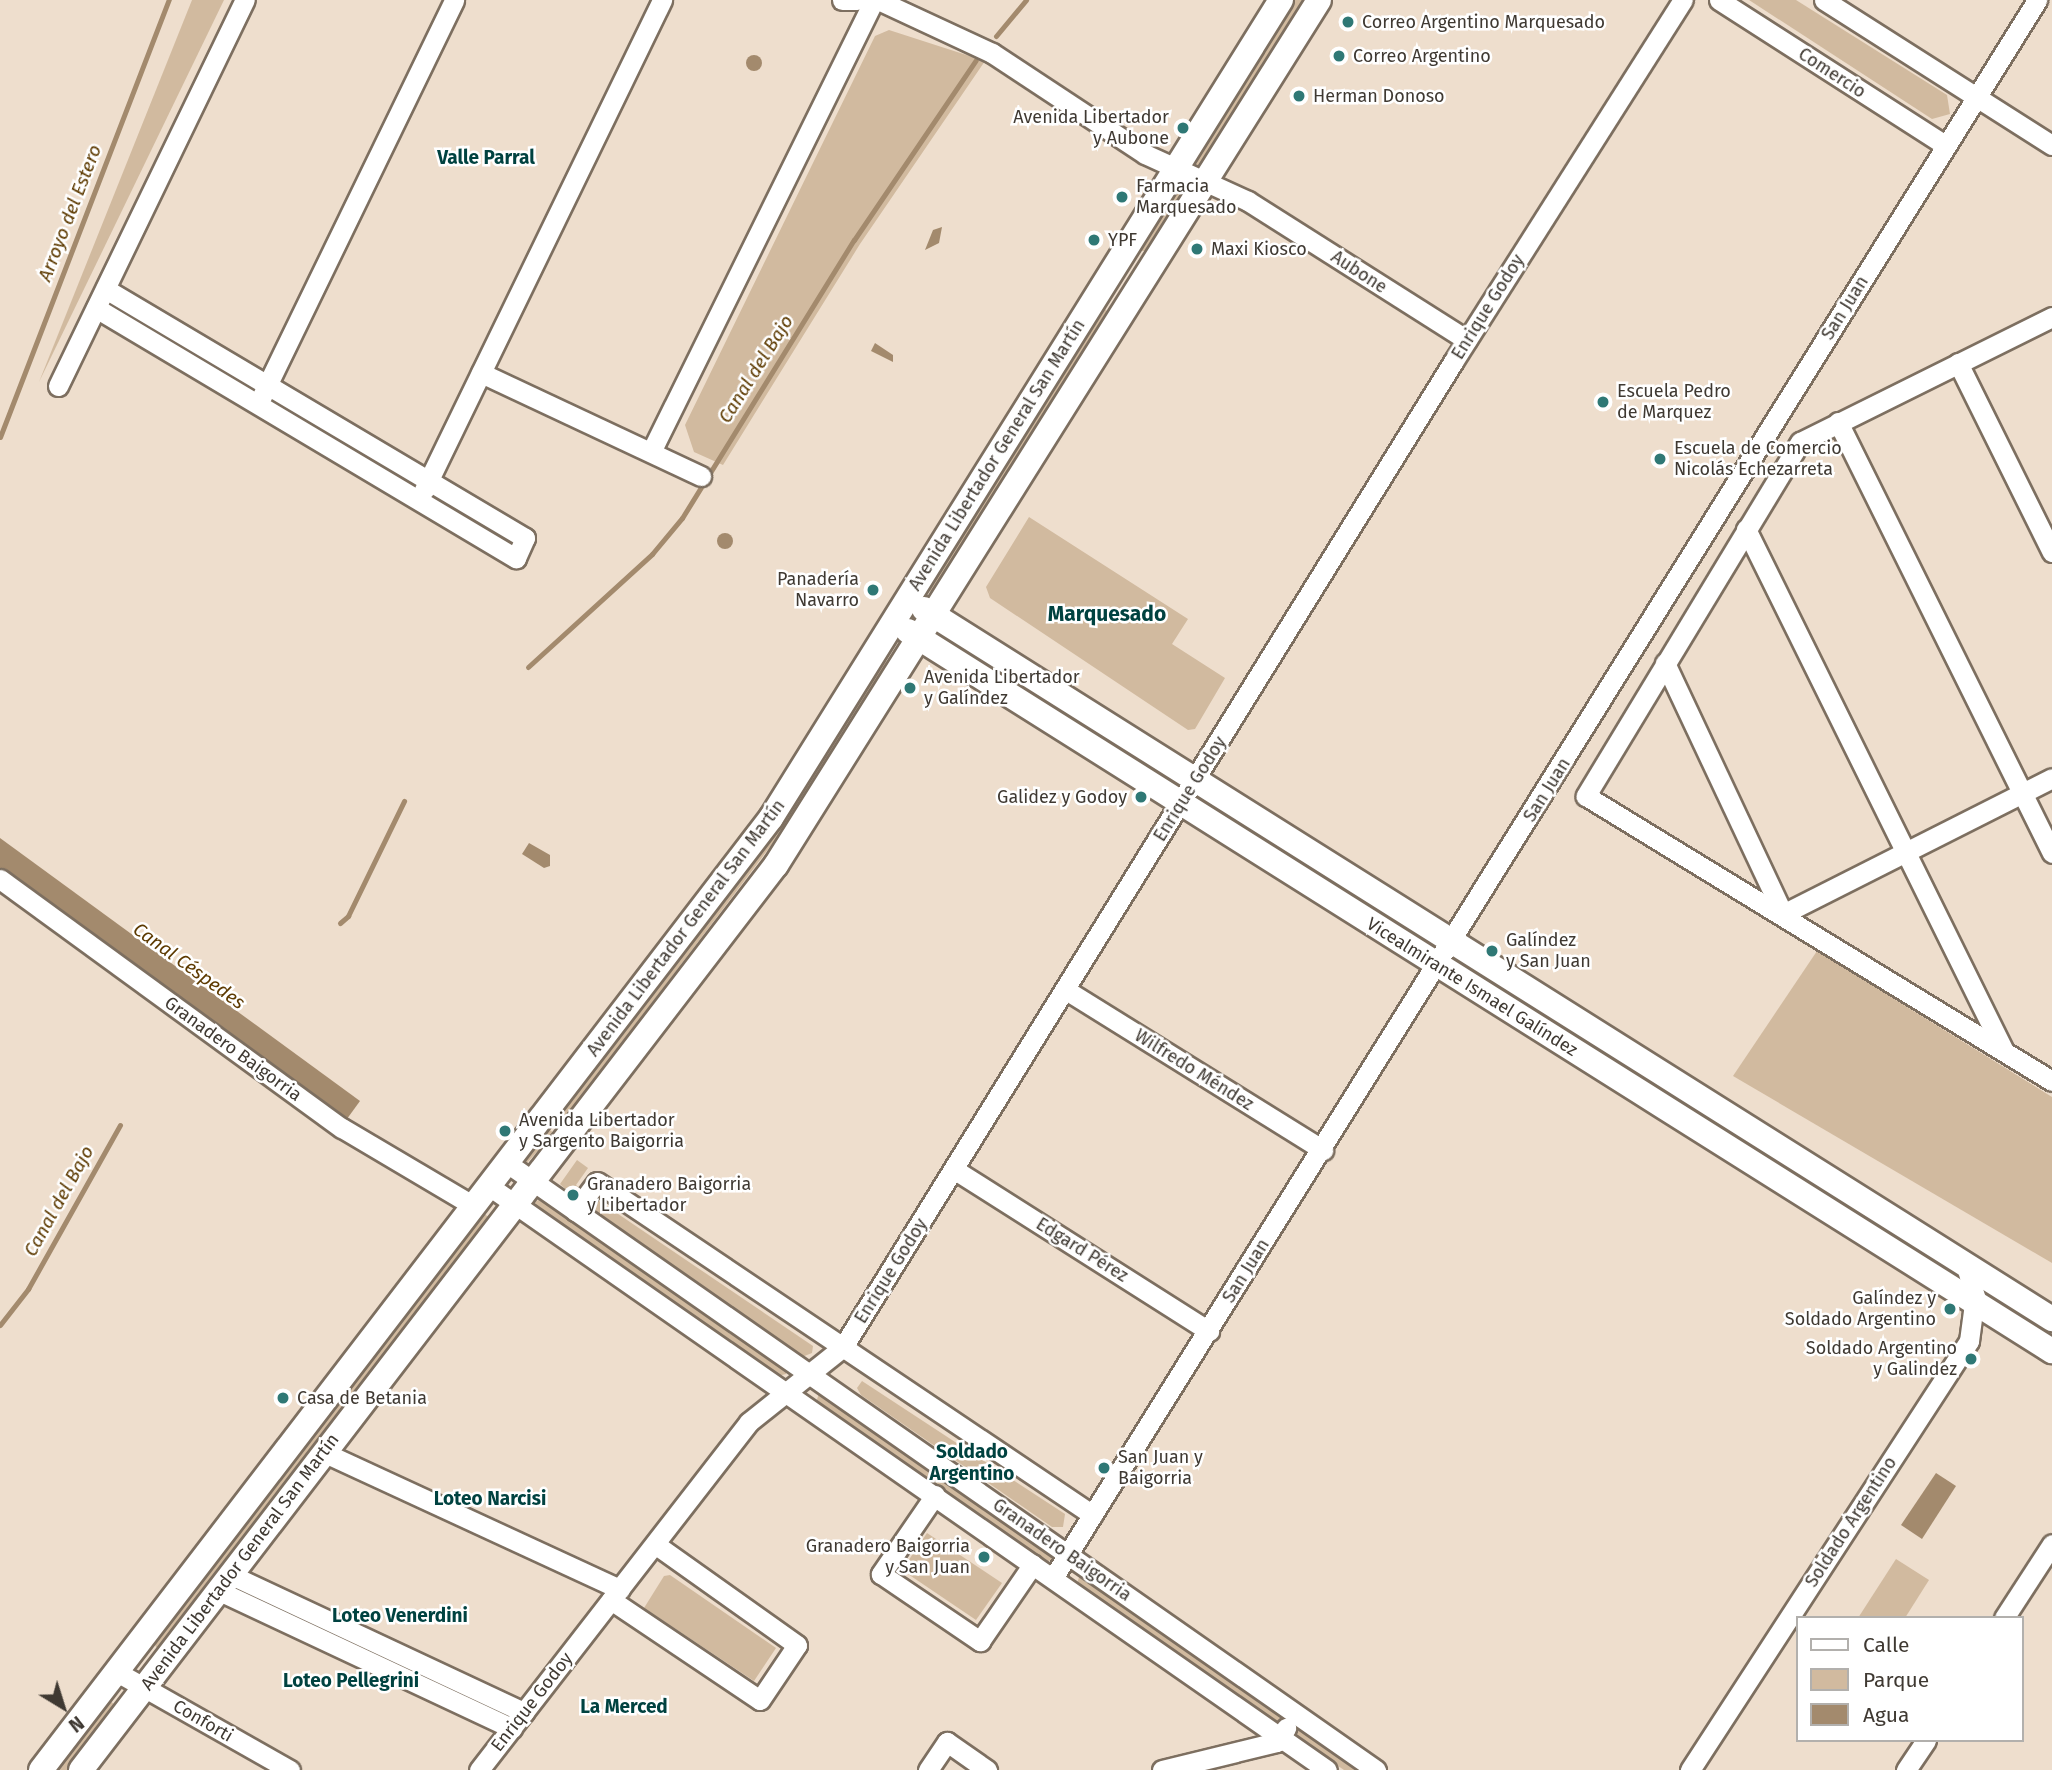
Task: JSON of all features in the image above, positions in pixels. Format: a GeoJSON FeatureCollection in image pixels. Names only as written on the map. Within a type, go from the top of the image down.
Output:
{"type":"FeatureCollection","features":[{"type":"Feature","properties":{"kind":"main road","name":"Avenida Libertador General San Martín"},"geometry":{"type":"LineString","coordinates":[[41,1770],[771,818],[1281,0]]}},
{"type":"Feature","properties":{"kind":"main road","name":"Avenida Libertador General San Martín"},"geometry":{"type":"LineString","coordinates":[[82,1770],[223,1582],[776,865],[936,617],[1319,0]]}},
{"type":"Feature","properties":{"kind":"main road"},"geometry":{"type":"LineString","coordinates":[[1123,254],[1151,271]]}},
{"type":"Feature","properties":{"kind":"main road"},"geometry":{"type":"LineString","coordinates":[[1098,294],[1126,311]]}},
{"type":"Feature","properties":{"kind":"main road","name":"Vicealmirante Ismael Galíndez"},"geometry":{"type":"LineString","coordinates":[[907,599],[2052,1319]]}},
{"type":"Feature","properties":{"kind":"main road","name":"Vicealmirante Ismael Galíndez"},"geometry":{"type":"LineString","coordinates":[[893,622],[2052,1351]]}},
{"type":"Feature","properties":{"kind":"street"},"geometry":{"type":"LineString","coordinates":[[58,386],[245,0]]}},
{"type":"Feature","properties":{"kind":"street"},"geometry":{"type":"LineString","coordinates":[[257,404],[454,0]]}},
{"type":"Feature","properties":{"kind":"street"},"geometry":{"type":"LineString","coordinates":[[419,500],[662,0]]}},
{"type":"Feature","properties":{"kind":"street"},"geometry":{"type":"LineString","coordinates":[[842,0],[857,0]]}},
{"type":"Feature","properties":{"kind":"street"},"geometry":{"type":"LineString","coordinates":[[651,452],[876,0]]}},
{"type":"Feature","properties":{"kind":"street","name":"Aubone"},"geometry":{"type":"LineString","coordinates":[[876,0],[992,53],[1107,131],[1204,185],[1248,201],[1467,340]]}},
{"type":"Feature","properties":{"kind":"street","name":"Enrique Godoy"},"geometry":{"type":"LineString","coordinates":[[479,1770],[749,1422],[843,1347],[1467,340],[1683,0]]}},
{"type":"Feature","properties":{"kind":"street","name":"Comercio"},"geometry":{"type":"LineString","coordinates":[[1719,0],[1946,146]]}},
{"type":"Feature","properties":{"kind":"street"},"geometry":{"type":"LineString","coordinates":[[1824,0],[2052,145]]}},
{"type":"Feature","properties":{"kind":"street","name":"San Juan"},"geometry":{"type":"LineString","coordinates":[[1053,1578],[1439,965],[2037,0]]}},
{"type":"Feature","properties":{"kind":"street"},"geometry":{"type":"LineString","coordinates":[[96,308],[516,558],[526,538],[105,289]]}},
{"type":"Feature","properties":{"kind":"street"},"geometry":{"type":"LineString","coordinates":[[2052,317],[1800,442],[1586,796],[2052,1081]]}},
{"type":"Feature","properties":{"kind":"street"},"geometry":{"type":"LineString","coordinates":[[1958,363],[2052,552]]}},
{"type":"Feature","properties":{"kind":"street"},"geometry":{"type":"LineString","coordinates":[[481,373],[701,476]]}},
{"type":"Feature","properties":{"kind":"street"},"geometry":{"type":"LineString","coordinates":[[1839,422],[2052,853]]}},
{"type":"Feature","properties":{"kind":"street"},"geometry":{"type":"LineString","coordinates":[[1746,529],[2003,1049]]}},
{"type":"Feature","properties":{"kind":"street"},"geometry":{"type":"LineString","coordinates":[[1665,663],[1783,915]]}},
{"type":"Feature","properties":{"kind":"street"},"geometry":{"type":"LineString","coordinates":[[1783,915],[2052,778]]}},
{"type":"Feature","properties":{"kind":"street","name":"Granadero Baigorria"},"geometry":{"type":"LineString","coordinates":[[0,879],[342,1128],[482,1196],[515,1204],[1327,1770]]}},
{"type":"Feature","properties":{"kind":"street","name":"Wilfredo Méndez"},"geometry":{"type":"LineString","coordinates":[[1066,990],[1323,1150]]}},
{"type":"Feature","properties":{"kind":"street","name":"Granadero Baigorria"},"geometry":{"type":"LineString","coordinates":[[508,1163],[1376,1770]]}},
{"type":"Feature","properties":{"kind":"street","name":"Edgard Pérez"},"geometry":{"type":"LineString","coordinates":[[954,1170],[1209,1331]]}},
{"type":"Feature","properties":{"kind":"street"},"geometry":{"type":"LineString","coordinates":[[575,1211],[597,1182],[1093,1515]]}},
{"type":"Feature","properties":{"kind":"street","name":"Soldado Argentino"},"geometry":{"type":"LineString","coordinates":[[1690,1770],[1969,1341],[1976,1303],[1965,1264]]}},
{"type":"Feature","properties":{"kind":"street"},"geometry":{"type":"LineString","coordinates":[[323,1452],[615,1594],[760,1700],[797,1644],[655,1544]]}},
{"type":"Feature","properties":{"kind":"street","name":"Granadero Baigorria"},"geometry":{"type":"LineString","coordinates":[[934,1496],[881,1574],[981,1641],[1033,1564]]}},
{"type":"Feature","properties":{"kind":"street"},"geometry":{"type":"LineString","coordinates":[[2005,1616],[2052,1544]]}},
{"type":"Feature","properties":{"kind":"street"},"geometry":{"type":"LineString","coordinates":[[223,1582],[524,1712]]}},
{"type":"Feature","properties":{"kind":"street"},"geometry":{"type":"LineString","coordinates":[[223,1582],[512,1728]]}},
{"type":"Feature","properties":{"kind":"street","name":"Conforti"},"geometry":{"type":"LineString","coordinates":[[116,1671],[290,1770]]}},
{"type":"Feature","properties":{"kind":"street"},"geometry":{"type":"LineString","coordinates":[[1162,1770],[1277,1742],[1296,1714]]}},
{"type":"Feature","properties":{"kind":"street"},"geometry":{"type":"LineString","coordinates":[[928,1770],[947,1742],[988,1770]]}},
{"type":"Feature","properties":{"kind":"street"},"geometry":{"type":"LineString","coordinates":[[1906,1770],[1925,1742]]}},
{"type":"Feature","properties":{"kind":"green space"},"geometry":{"type":"Polygon","coordinates":[[[192,0],[224,0],[39,382],[192,0]]]}},
{"type":"Feature","properties":{"kind":"green space"},"geometry":{"type":"Polygon","coordinates":[[[1291,0],[1306,0],[1202,166],[1195,166],[1192,164],[1291,0]]]}},
{"type":"Feature","properties":{"kind":"green space"},"geometry":{"type":"Polygon","coordinates":[[[1749,0],[1796,0],[1947,95],[1950,114],[1932,119],[1749,0]]]}},
{"type":"Feature","properties":{"kind":"green space"},"geometry":{"type":"Polygon","coordinates":[[[889,30],[985,61],[860,244],[723,465],[694,452],[685,425],[875,36],[889,30]]]}},
{"type":"Feature","properties":{"kind":"green space"},"geometry":{"type":"Polygon","coordinates":[[[1180,184],[1186,189],[1149,251],[1142,251],[1139,249],[1180,184]]]}},
{"type":"Feature","properties":{"kind":"green space"},"geometry":{"type":"Polygon","coordinates":[[[116,306],[245,382],[241,386],[116,306]]]}},
{"type":"Feature","properties":{"kind":"green space"},"geometry":{"type":"Polygon","coordinates":[[[1103,307],[1110,314],[933,592],[930,591],[927,589],[1103,307]]]}},
{"type":"Feature","properties":{"kind":"green space"},"geometry":{"type":"Polygon","coordinates":[[[277,402],[412,480],[411,483],[409,485],[277,402]]]}},
{"type":"Feature","properties":{"kind":"green space"},"geometry":{"type":"Polygon","coordinates":[[[436,496],[512,540],[436,501],[436,496]]]}},
{"type":"Feature","properties":{"kind":"green space"},"geometry":{"type":"Polygon","coordinates":[[[1029,517],[1188,619],[1172,644],[1225,678],[1195,729],[1188,730],[990,598],[986,587],[1029,517]]]}},
{"type":"Feature","properties":{"kind":"green space"},"geometry":{"type":"Polygon","coordinates":[[[962,644],[1159,773],[957,652],[962,644]]]}},
{"type":"Feature","properties":{"kind":"green space"},"geometry":{"type":"Polygon","coordinates":[[[881,658],[891,664],[791,819],[561,1123],[553,1117],[881,658]]]}},
{"type":"Feature","properties":{"kind":"green space"},"geometry":{"type":"Polygon","coordinates":[[[1221,813],[1245,825],[1421,939],[1414,936],[1221,813]]]}},
{"type":"Feature","properties":{"kind":"green space"},"geometry":{"type":"Polygon","coordinates":[[[1817,951],[2052,1097],[2052,1263],[1733,1076],[1817,951]]]}},
{"type":"Feature","properties":{"kind":"green space"},"geometry":{"type":"Polygon","coordinates":[[[1479,978],[1942,1264],[1961,1283],[1479,978]]]}},
{"type":"Feature","properties":{"kind":"green space"},"geometry":{"type":"Polygon","coordinates":[[[546,1127],[554,1133],[525,1165],[522,1162],[546,1127]]]}},
{"type":"Feature","properties":{"kind":"green space"},"geometry":{"type":"Polygon","coordinates":[[[577,1160],[588,1168],[576,1185],[581,1189],[574,1197],[560,1184],[577,1160]]]}},
{"type":"Feature","properties":{"kind":"green space"},"geometry":{"type":"Polygon","coordinates":[[[542,1198],[787,1368],[786,1374],[778,1376],[536,1208],[535,1202],[542,1198]]]}},
{"type":"Feature","properties":{"kind":"green space"},"geometry":{"type":"Polygon","coordinates":[[[596,1199],[813,1346],[812,1353],[802,1357],[588,1207],[596,1199]]]}},
{"type":"Feature","properties":{"kind":"green space"},"geometry":{"type":"Polygon","coordinates":[[[483,1212],[490,1219],[159,1649],[156,1647],[153,1640],[483,1212]]]}},
{"type":"Feature","properties":{"kind":"green space"},"geometry":{"type":"Polygon","coordinates":[[[862,1381],[1065,1514],[1063,1527],[1052,1527],[861,1395],[857,1388],[862,1381]]]}},
{"type":"Feature","properties":{"kind":"green space"},"geometry":{"type":"Polygon","coordinates":[[[819,1393],[1053,1554],[1052,1560],[1044,1562],[816,1403],[819,1393]]]}},
{"type":"Feature","properties":{"kind":"green space"},"geometry":{"type":"Polygon","coordinates":[[[927,1533],[1002,1583],[976,1620],[902,1570],[927,1533]]]}},
{"type":"Feature","properties":{"kind":"green space"},"geometry":{"type":"Polygon","coordinates":[[[1896,1559],[1929,1580],[1906,1616],[1859,1616],[1896,1559]]]}},
{"type":"Feature","properties":{"kind":"green space"},"geometry":{"type":"Polygon","coordinates":[[[1080,1574],[1287,1719],[1277,1724],[1077,1584],[1080,1574]]]}},
{"type":"Feature","properties":{"kind":"green space"},"geometry":{"type":"Polygon","coordinates":[[[670,1575],[776,1648],[754,1681],[644,1608],[664,1576],[670,1575]]]}},
{"type":"Feature","properties":{"kind":"green space"},"geometry":{"type":"Polygon","coordinates":[[[109,1700],[116,1706],[70,1770],[54,1770],[109,1700]]]}},
{"type":"Feature","properties":{"kind":"green space"},"geometry":{"type":"Polygon","coordinates":[[[1295,1725],[1365,1770],[1344,1770],[1293,1735],[1295,1725]]]}},
{"type":"Feature","properties":{"kind":"water"},"geometry":{"type":"Polygon","coordinates":[[[754,55],[762,63],[754,71],[746,63],[754,55]]]}},
{"type":"Feature","properties":{"kind":"water"},"geometry":{"type":"Polygon","coordinates":[[[942,227],[939,243],[925,250],[933,230],[942,227]]]}},
{"type":"Feature","properties":{"kind":"water"},"geometry":{"type":"Polygon","coordinates":[[[875,343],[893,355],[893,362],[871,351],[875,343]]]}},
{"type":"Feature","properties":{"kind":"water"},"geometry":{"type":"Polygon","coordinates":[[[722,533],[728,533],[733,541],[731,547],[722,549],[717,544],[717,538],[722,533]]]}},
{"type":"Feature","properties":{"kind":"water"},"geometry":{"type":"Polygon","coordinates":[[[0,838],[360,1101],[344,1123],[0,870],[0,838]]]}},
{"type":"Feature","properties":{"kind":"water"},"geometry":{"type":"Polygon","coordinates":[[[529,843],[550,855],[550,866],[544,868],[522,854],[529,843]]]}},
{"type":"Feature","properties":{"kind":"water"},"geometry":{"type":"Polygon","coordinates":[[[1936,1473],[1956,1486],[1922,1539],[1901,1525],[1936,1473]]]}},
{"type":"Feature","properties":{"kind":"waterway","name":"Arroyo del Estero"},"geometry":{"type":"LineString","coordinates":[[0,437],[169,0]]}},
{"type":"Feature","properties":{"kind":"waterway","name":"Canal del Bajo"},"geometry":{"type":"LineString","coordinates":[[996,36],[1026,0]]}},
{"type":"Feature","properties":{"kind":"waterway","name":"Canal del Bajo"},"geometry":{"type":"LineString","coordinates":[[528,667],[652,554],[682,518],[854,240],[976,60]]}},
{"type":"Feature","properties":{"kind":"waterway","name":"Canal del Bajo"},"geometry":{"type":"LineString","coordinates":[[340,923],[348,916],[404,801]]}},
{"type":"Feature","properties":{"kind":"waterway","name":"Canal del Bajo"},"geometry":{"type":"LineString","coordinates":[[0,1325],[28,1289],[120,1125]]}},
{"type":"Feature","properties":{"kind":"place","name":"Correo Argentino Marquesado"},"geometry":{"type":"Point","coordinates":[1348,22]}},
{"type":"Feature","properties":{"kind":"place","name":"Correo Argentino"},"geometry":{"type":"Point","coordinates":[1339,56]}},
{"type":"Feature","properties":{"kind":"place","name":"Herman Donoso"},"geometry":{"type":"Point","coordinates":[1299,96]}},
{"type":"Feature","properties":{"kind":"place","name":"Avenida Libertador y Aubone"},"geometry":{"type":"Point","coordinates":[1183,128]}},
{"type":"Feature","properties":{"kind":"place","name":"Farmacia Marquesado"},"geometry":{"type":"Point","coordinates":[1122,197]}},
{"type":"Feature","properties":{"kind":"place","name":"YPF"},"geometry":{"type":"Point","coordinates":[1094,240]}},
{"type":"Feature","properties":{"kind":"place","name":"Maxi Kiosco"},"geometry":{"type":"Point","coordinates":[1197,249]}},
{"type":"Feature","properties":{"kind":"place","name":"Escuela Pedro de Marquez"},"geometry":{"type":"Point","coordinates":[1603,402]}},
{"type":"Feature","properties":{"kind":"place","name":"Escuela de Comercio Nicolás Echezarreta"},"geometry":{"type":"Point","coordinates":[1660,459]}},
{"type":"Feature","properties":{"kind":"place","name":"Panadería Navarro"},"geometry":{"type":"Point","coordinates":[873,590]}},
{"type":"Feature","properties":{"kind":"place","name":"Avenida Libertador y Galíndez"},"geometry":{"type":"Point","coordinates":[910,688]}},
{"type":"Feature","properties":{"kind":"place","name":"Galidez y Godoy"},"geometry":{"type":"Point","coordinates":[1141,797]}},
{"type":"Feature","properties":{"kind":"place","name":"Galíndez y San Juan"},"geometry":{"type":"Point","coordinates":[1492,951]}},
{"type":"Feature","properties":{"kind":"place","name":"Avenida Libertador y Sargento Baigorria"},"geometry":{"type":"Point","coordinates":[505,1131]}},
{"type":"Feature","properties":{"kind":"place","name":"Granadero Baigorria y Libertador"},"geometry":{"type":"Point","coordinates":[573,1195]}},
{"type":"Feature","properties":{"kind":"place","name":"Galíndez y Soldado Argentino"},"geometry":{"type":"Point","coordinates":[1950,1309]}},
{"type":"Feature","properties":{"kind":"place","name":"Soldado Argentino y Galindez"},"geometry":{"type":"Point","coordinates":[1971,1359]}},
{"type":"Feature","properties":{"kind":"place","name":"Casa de Betania"},"geometry":{"type":"Point","coordinates":[283,1398]}},
{"type":"Feature","properties":{"kind":"place","name":"San Juan y Baigorria"},"geometry":{"type":"Point","coordinates":[1104,1468]}},
{"type":"Feature","properties":{"kind":"place","name":"Granadero Baigorria y San Juan"},"geometry":{"type":"Point","coordinates":[984,1557]}},
{"type":"Feature","properties":{"kind":"district","name":"Valle Parral"},"geometry":{"type":"Point","coordinates":[486,158]}},
{"type":"Feature","properties":{"kind":"district","name":"Marquesado"},"geometry":{"type":"Point","coordinates":[1107,614]}},
{"type":"Feature","properties":{"kind":"district","name":"Soldado Argentino"},"geometry":{"type":"Point","coordinates":[972,1463]}},
{"type":"Feature","properties":{"kind":"district","name":"Loteo Narcisi"},"geometry":{"type":"Point","coordinates":[490,1499]}},
{"type":"Feature","properties":{"kind":"district","name":"Loteo Venerdini"},"geometry":{"type":"Point","coordinates":[400,1616]}},
{"type":"Feature","properties":{"kind":"district","name":"Loteo Pellegrini"},"geometry":{"type":"Point","coordinates":[351,1681]}},
{"type":"Feature","properties":{"kind":"district","name":"La Merced"},"geometry":{"type":"Point","coordinates":[624,1707]}},
{"type":"Feature","properties":{"kind":"water label","name":"Canal Céspedes"},"geometry":{"type":"Point","coordinates":[189,966]}}]}
